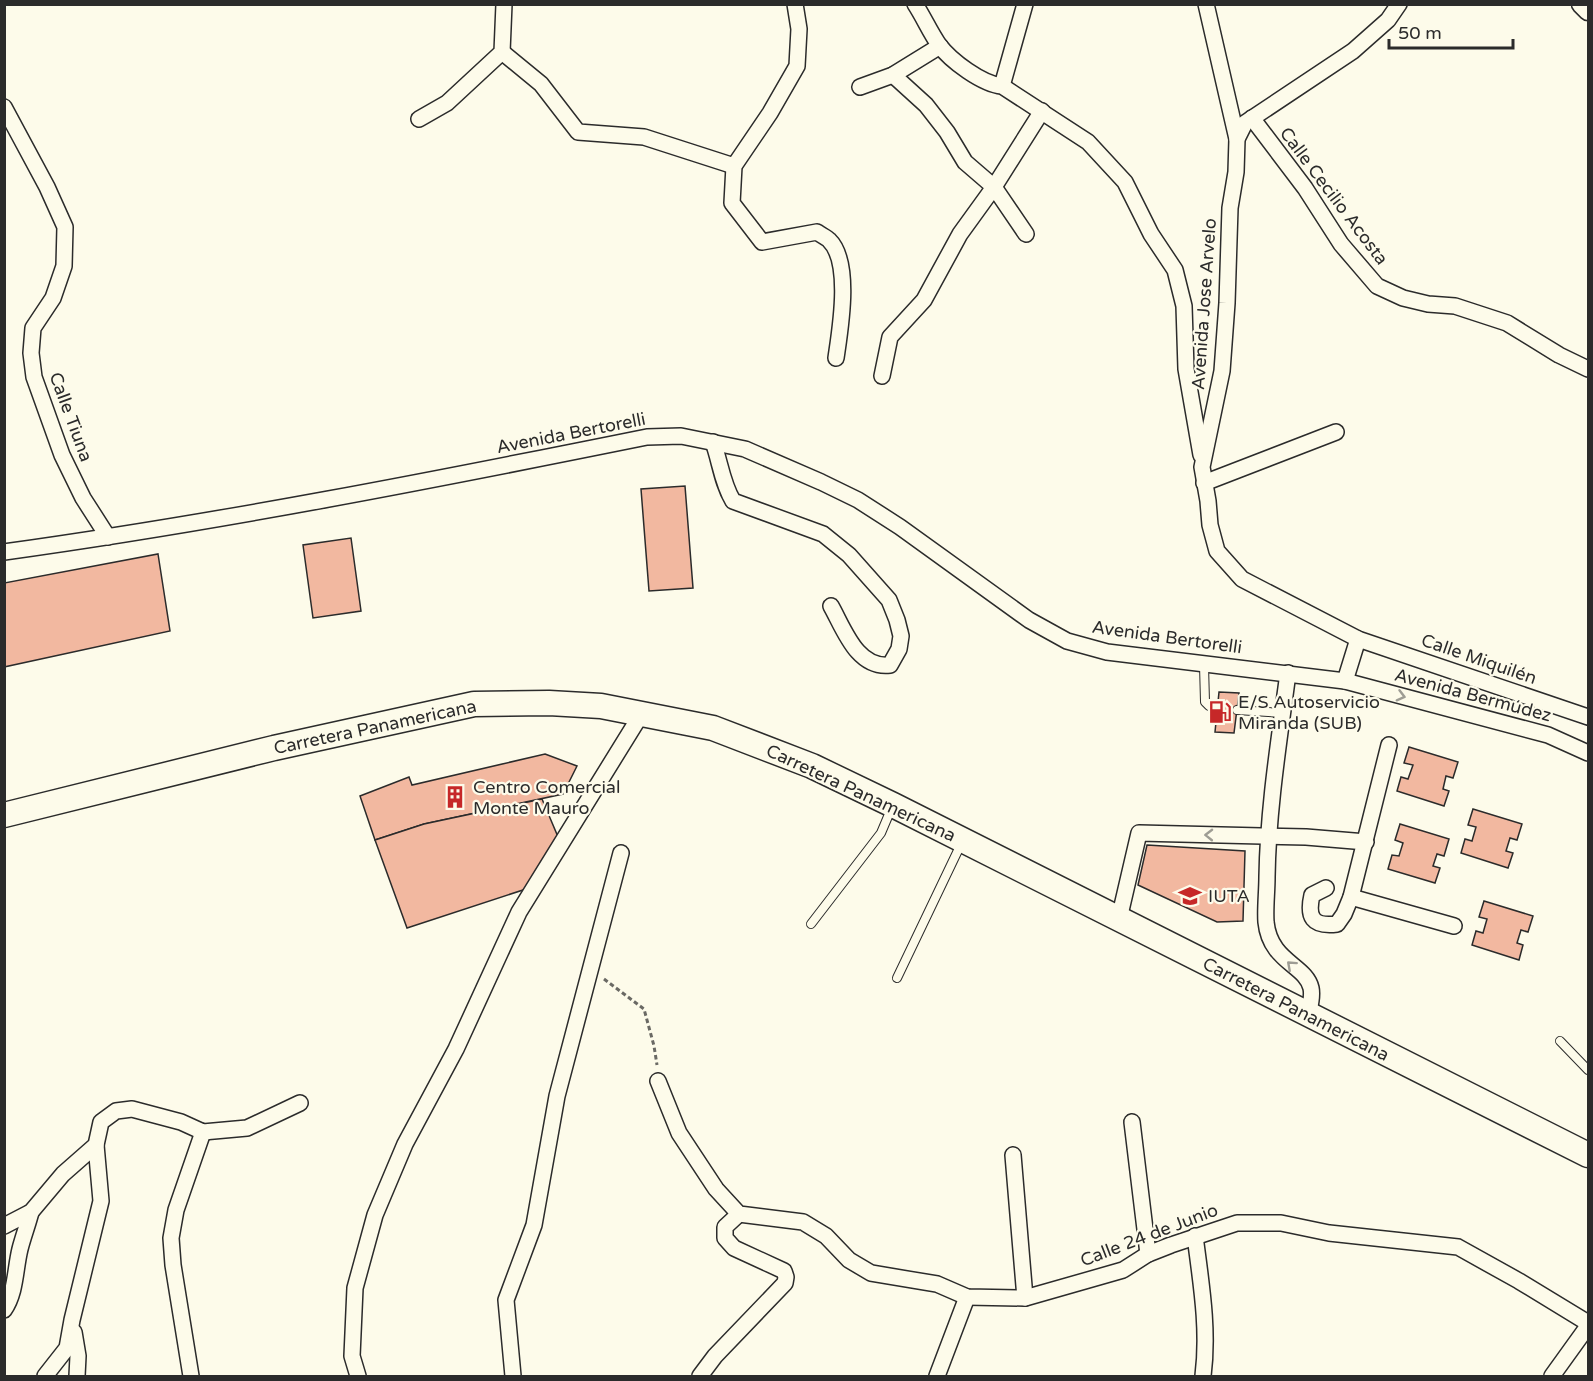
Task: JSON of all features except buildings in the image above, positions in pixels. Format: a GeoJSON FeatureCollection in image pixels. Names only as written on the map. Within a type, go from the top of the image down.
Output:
{"type":"FeatureCollection","features":[{"type":"Feature","properties":{"kind":"main road","name":"Carretera Panamericana"},"geometry":{"type":"LineString","coordinates":[[4,814],[274,748],[474,704],[549,703],[601,706],[713,728],[812,766],[893,805],[1588,1155]]}},
{"type":"Feature","properties":{"kind":"street"},"geometry":{"type":"LineString","coordinates":[[419,119],[447,103],[502,52],[504,4]]}},
{"type":"Feature","properties":{"kind":"street"},"geometry":{"type":"LineString","coordinates":[[795,4],[799,29],[797,66],[770,113],[734,166],[732,203],[762,242],[817,232],[831,241],[839,261],[844,300],[836,358]]}},
{"type":"Feature","properties":{"kind":"street"},"geometry":{"type":"LineString","coordinates":[[915,4],[940,46],[960,66],[994,85],[1002,86],[1088,142],[1125,182],[1150,234],[1175,270],[1184,306],[1186,369],[1197,424],[1202,467]]}},
{"type":"Feature","properties":{"kind":"street"},"geometry":{"type":"LineString","coordinates":[[1002,86],[1025,4]]}},
{"type":"Feature","properties":{"kind":"street","name":"Avenida Jose Arvelo"},"geometry":{"type":"LineString","coordinates":[[1206,4],[1237,139],[1236,172],[1230,208],[1222,371],[1202,467],[1213,539],[1217,551],[1242,579],[1358,639]]}},
{"type":"Feature","properties":{"kind":"street"},"geometry":{"type":"LineString","coordinates":[[1237,139],[1245,123],[1353,51],[1388,20],[1399,4]]}},
{"type":"Feature","properties":{"kind":"street"},"geometry":{"type":"LineString","coordinates":[[1581,4],[1588,11]]}},
{"type":"Feature","properties":{"kind":"street"},"geometry":{"type":"LineString","coordinates":[[860,87],[893,75],[940,46]]}},
{"type":"Feature","properties":{"kind":"street"},"geometry":{"type":"LineString","coordinates":[[502,52],[541,84],[578,132],[644,137],[734,166]]}},
{"type":"Feature","properties":{"kind":"street"},"geometry":{"type":"LineString","coordinates":[[893,75],[926,105],[947,132],[965,162],[994,187],[1026,234]]}},
{"type":"Feature","properties":{"kind":"street","name":"Calle Tiuna"},"geometry":{"type":"LineString","coordinates":[[4,107],[65,227],[64,266],[53,298],[33,328],[31,353],[34,377],[62,455],[83,498],[108,537]]}},
{"type":"Feature","properties":{"kind":"street"},"geometry":{"type":"LineString","coordinates":[[882,376],[890,337],[924,300],[960,234],[994,187],[1042,111]]}},
{"type":"Feature","properties":{"kind":"street","name":"Calle Cecilio Acosta"},"geometry":{"type":"LineString","coordinates":[[1252,118],[1305,188],[1341,244],[1377,286],[1403,298],[1428,304],[1455,306],[1507,323],[1559,355],[1588,369]]}},
{"type":"Feature","properties":{"kind":"street"},"geometry":{"type":"LineString","coordinates":[[1204,483],[1336,432]]}},
{"type":"Feature","properties":{"kind":"street","name":"Avenida Bertorelli"},"geometry":{"type":"LineString","coordinates":[[4,552],[108,537],[406,484],[647,437],[681,436],[745,449],[858,501],[900,527],[1029,620],[1067,641],[1107,652],[1345,681]]}},
{"type":"Feature","properties":{"kind":"street"},"geometry":{"type":"LineString","coordinates":[[713,442],[721,463],[726,489],[733,501],[823,534],[849,555],[889,600],[901,636],[899,649],[890,665],[873,663],[864,659],[831,606]]}},
{"type":"Feature","properties":{"kind":"street"},"geometry":{"type":"LineString","coordinates":[[1345,681],[1358,639]]}},
{"type":"Feature","properties":{"kind":"street","name":"Calle Miquilén"},"geometry":{"type":"LineString","coordinates":[[1358,639],[1588,717]]}},
{"type":"Feature","properties":{"kind":"street"},"geometry":{"type":"LineString","coordinates":[[1287,673],[1268,837],[1266,922],[1269,940],[1278,954],[1305,978],[1311,987],[1308,1015]]}},
{"type":"Feature","properties":{"kind":"street","name":"Avenida Bermúdez"},"geometry":{"type":"LineString","coordinates":[[1345,681],[1548,735],[1588,753]]}},
{"type":"Feature","properties":{"kind":"street"},"geometry":{"type":"LineString","coordinates":[[358,1377],[352,1356],[355,1288],[375,1215],[396,1164],[456,1049],[519,912],[642,713]]}},
{"type":"Feature","properties":{"kind":"street"},"geometry":{"type":"LineString","coordinates":[[1326,888],[1312,895],[1309,908],[1313,920],[1322,925],[1337,924],[1351,897],[1389,745]]}},
{"type":"Feature","properties":{"kind":"street"},"geometry":{"type":"LineString","coordinates":[[1119,919],[1139,833],[1366,842]]}},
{"type":"Feature","properties":{"kind":"street"},"geometry":{"type":"LineString","coordinates":[[513,1377],[506,1300],[534,1225],[557,1096],[621,854]]}},
{"type":"Feature","properties":{"kind":"street"},"geometry":{"type":"LineString","coordinates":[[1351,897],[1454,926]]}},
{"type":"Feature","properties":{"kind":"street"},"geometry":{"type":"LineString","coordinates":[[658,1081],[679,1133],[716,1190],[738,1214],[725,1227],[726,1238],[734,1248],[784,1271],[786,1277],[785,1283],[715,1356],[700,1377]]}},
{"type":"Feature","properties":{"kind":"street"},"geometry":{"type":"LineString","coordinates":[[45,1377],[67,1348],[101,1201],[96,1145],[101,1122],[116,1111],[132,1109],[181,1122],[203,1132],[247,1128],[300,1103]]}},
{"type":"Feature","properties":{"kind":"street"},"geometry":{"type":"LineString","coordinates":[[1132,1122],[1148,1254]]}},
{"type":"Feature","properties":{"kind":"street"},"geometry":{"type":"LineString","coordinates":[[191,1376],[173,1265],[171,1238],[176,1210],[203,1132]]}},
{"type":"Feature","properties":{"kind":"street"},"geometry":{"type":"LineString","coordinates":[[4,1226],[31,1212],[63,1174],[96,1145]]}},
{"type":"Feature","properties":{"kind":"street"},"geometry":{"type":"LineString","coordinates":[[1012,1155],[1025,1298]]}},
{"type":"Feature","properties":{"kind":"street"},"geometry":{"type":"LineString","coordinates":[[4,1310],[13,1288],[20,1249],[31,1212]]}},
{"type":"Feature","properties":{"kind":"street","name":"Calle 24 de Junio"},"geometry":{"type":"LineString","coordinates":[[738,1214],[803,1221],[826,1236],[849,1260],[871,1274],[937,1284],[967,1297],[1025,1298],[1123,1270],[1148,1254],[1237,1223],[1281,1223],[1329,1233],[1458,1247],[1519,1281],[1588,1325]]}},
{"type":"Feature","properties":{"kind":"street"},"geometry":{"type":"LineString","coordinates":[[1195,1236],[1206,1322],[1203,1377]]}},
{"type":"Feature","properties":{"kind":"street"},"geometry":{"type":"LineString","coordinates":[[937,1377],[967,1297]]}},
{"type":"Feature","properties":{"kind":"street"},"geometry":{"type":"LineString","coordinates":[[72,1320],[78,1356],[77,1377]]}},
{"type":"Feature","properties":{"kind":"street"},"geometry":{"type":"LineString","coordinates":[[1552,1377],[1588,1325]]}},
{"type":"Feature","properties":{"kind":"lane"},"geometry":{"type":"LineString","coordinates":[[1204,664],[1204,702],[1217,708]]}},
{"type":"Feature","properties":{"kind":"lane"},"geometry":{"type":"LineString","coordinates":[[1237,710],[1282,713]]}},
{"type":"Feature","properties":{"kind":"lane"},"geometry":{"type":"LineString","coordinates":[[811,924],[881,833],[893,805]]}},
{"type":"Feature","properties":{"kind":"lane"},"geometry":{"type":"LineString","coordinates":[[897,978],[962,840]]}},
{"type":"Feature","properties":{"kind":"lane"},"geometry":{"type":"LineString","coordinates":[[1560,1041],[1588,1070]]}},
{"type":"Feature","properties":{"kind":"path"},"geometry":{"type":"LineString","coordinates":[[591,969],[644,1009],[654,1046],[658,1081]]}},
{"type":"Feature","properties":{"kind":"place","name":"E/S Autoservicio Miranda (SUB)"},"geometry":{"type":"Point","coordinates":[1220,712]}},
{"type":"Feature","properties":{"kind":"place","name":"Centro Comercial Monte Mauro"},"geometry":{"type":"Point","coordinates":[455,797]}},
{"type":"Feature","properties":{"kind":"place","name":"IUTA"},"geometry":{"type":"Point","coordinates":[1190,896]}}]}
